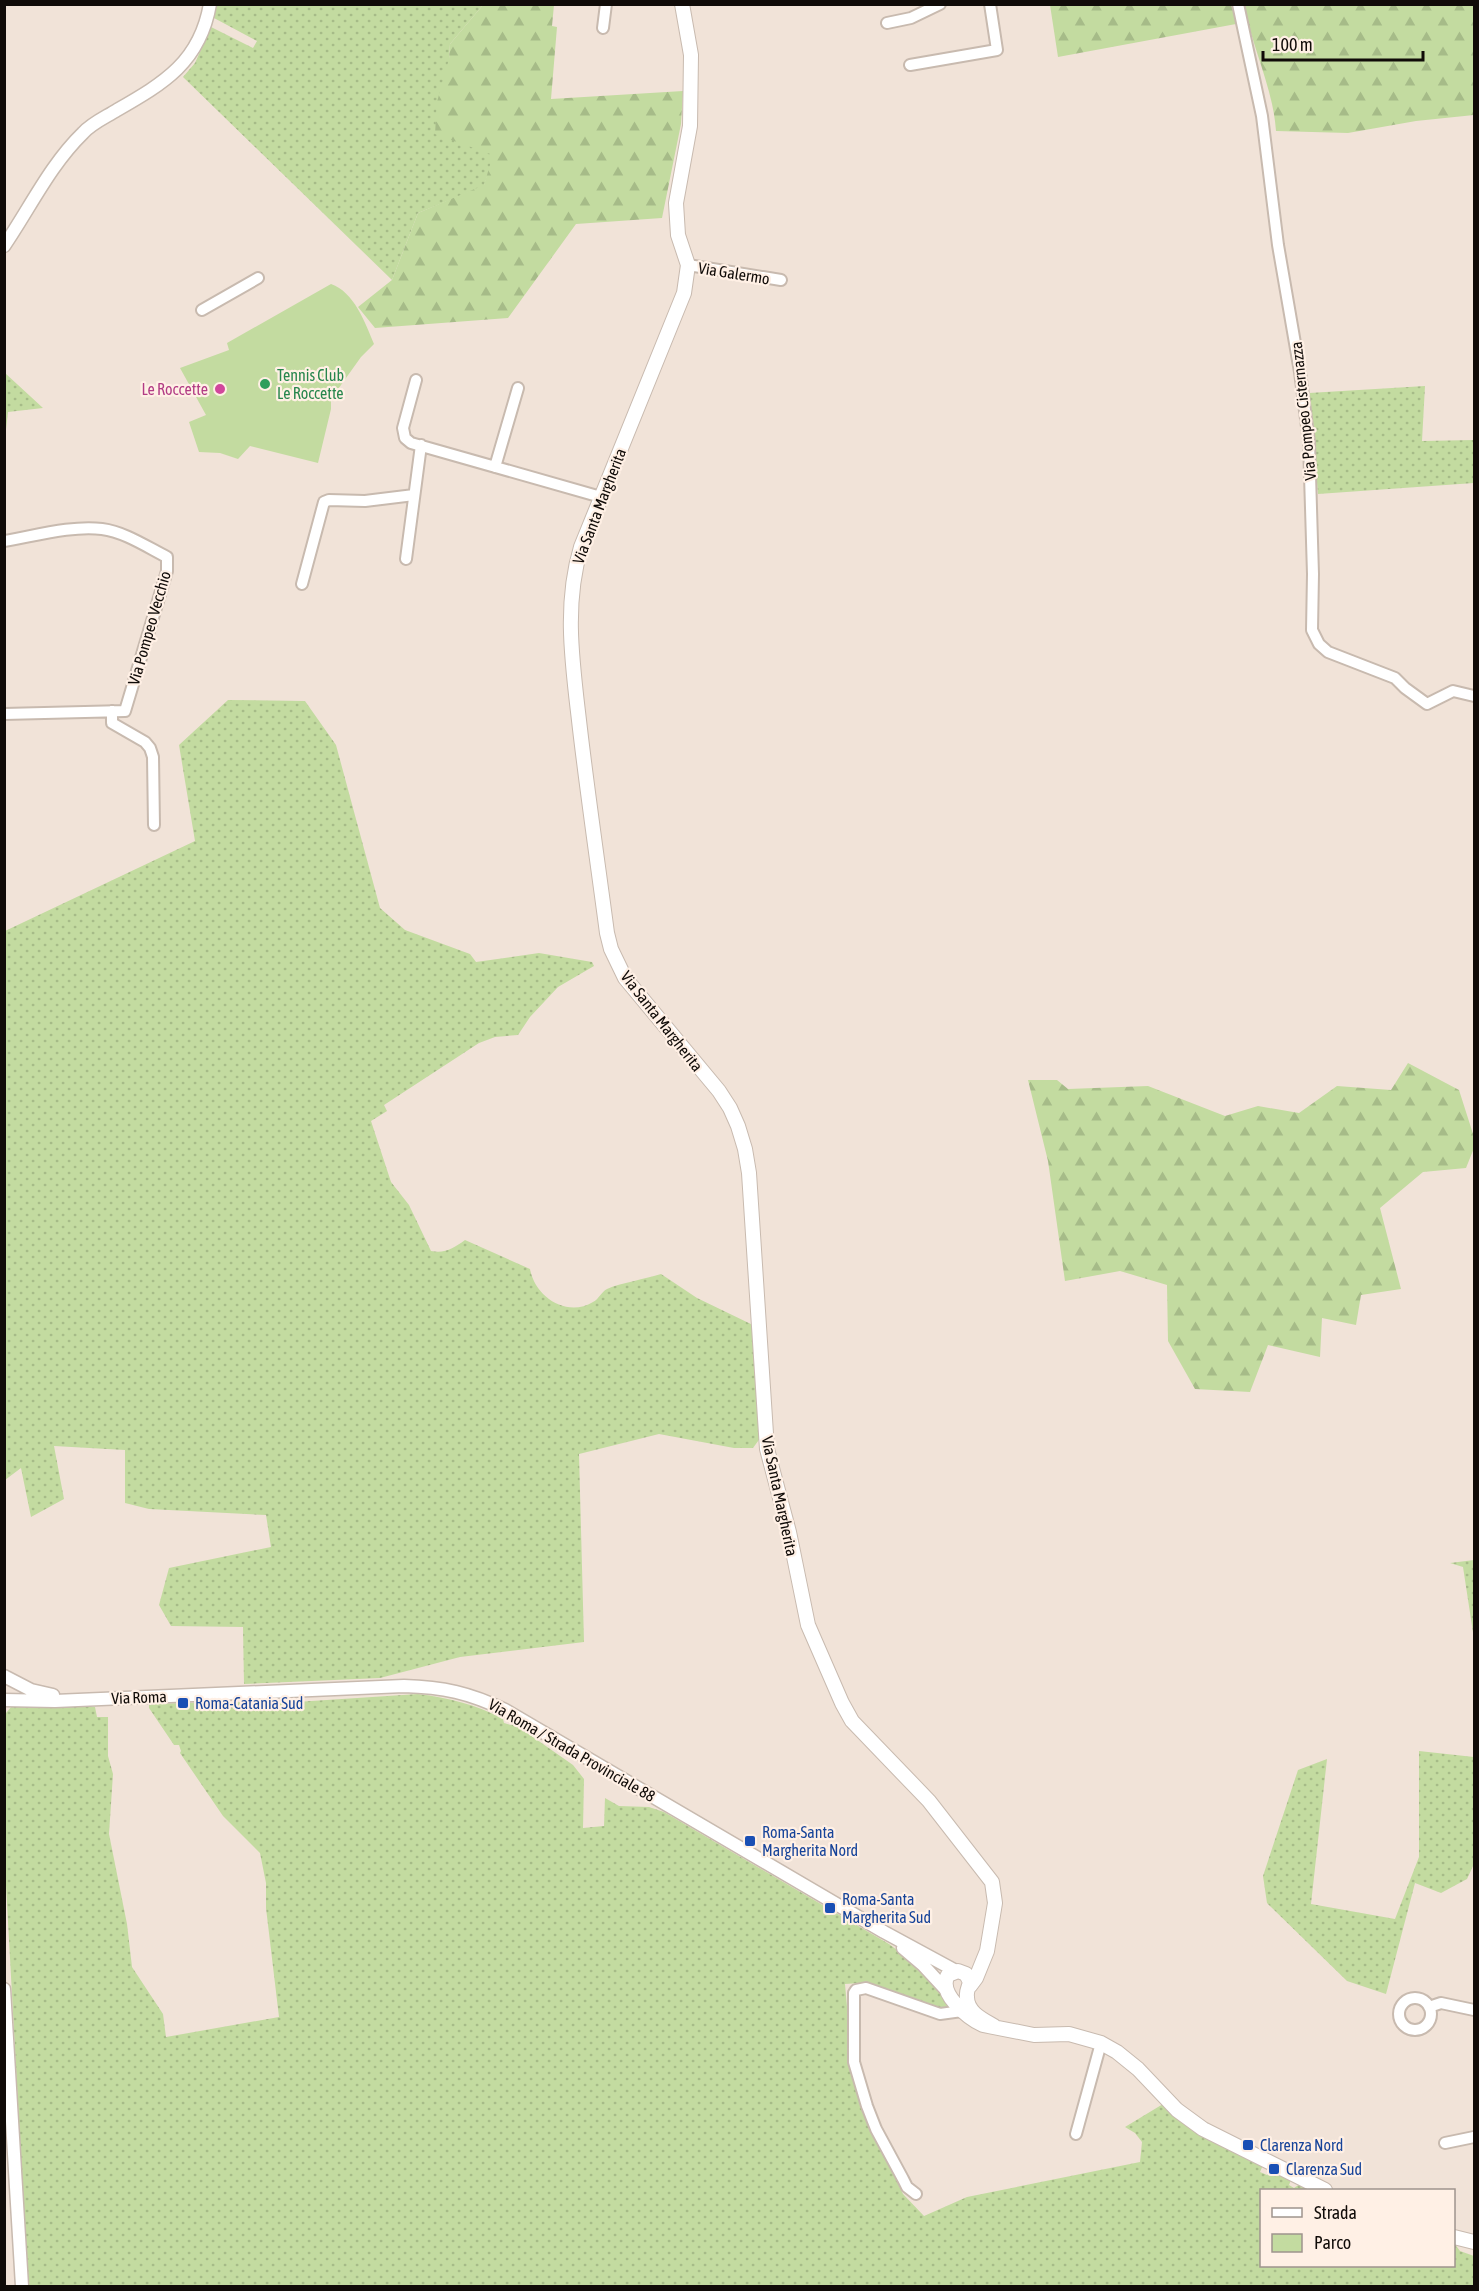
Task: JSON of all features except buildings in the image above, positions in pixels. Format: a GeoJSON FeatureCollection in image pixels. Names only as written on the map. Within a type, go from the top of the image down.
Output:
{"type":"FeatureCollection","features":[{"type":"Feature","properties":{"kind":"main road","name":"Via Santa Margherita"},"geometry":{"type":"LineString","coordinates":[[682,4],[691,55],[690,126],[676,204],[678,235],[688,265],[684,293],[575,564],[570,620],[587,794],[607,933],[611,949],[625,978],[718,1091],[730,1108],[738,1126],[749,1173],[767,1449],[789,1532],[811,1636],[852,1720],[919,1789],[992,1882],[995,1893],[990,1935],[981,1968],[968,1989]]}},
{"type":"Feature","properties":{"kind":"main road"},"geometry":{"type":"LineString","coordinates":[[990,1935],[979,1956],[946,1978],[948,1993],[962,2011],[983,2025],[1034,2035],[1068,2034],[1101,2043],[1117,2052],[1138,2069],[1177,2110],[1203,2129],[1323,2189]]}},
{"type":"Feature","properties":{"kind":"main road"},"geometry":{"type":"LineString","coordinates":[[957,1971],[968,1978],[967,2001],[975,2014],[994,2026]]}},
{"type":"Feature","properties":{"kind":"main road"},"geometry":{"type":"LineString","coordinates":[[948,1993],[958,1996],[968,1989]]}},
{"type":"Feature","properties":{"kind":"main road"},"geometry":{"type":"LineString","coordinates":[[1455,2237],[1474,2242]]}},
{"type":"Feature","properties":{"kind":"street"},"geometry":{"type":"LineString","coordinates":[[4,246],[56,165],[83,133],[161,84],[185,63],[204,29],[210,4]]}},
{"type":"Feature","properties":{"kind":"street"},"geometry":{"type":"LineString","coordinates":[[603,28],[606,4]]}},
{"type":"Feature","properties":{"kind":"street"},"geometry":{"type":"LineString","coordinates":[[887,23],[910,18],[940,4]]}},
{"type":"Feature","properties":{"kind":"street"},"geometry":{"type":"LineString","coordinates":[[910,65],[997,50],[990,4]]}},
{"type":"Feature","properties":{"kind":"street","name":"Via Pompeo Cisternazza"},"geometry":{"type":"LineString","coordinates":[[1238,4],[1262,116],[1278,245],[1300,372],[1309,441],[1313,574],[1312,630],[1319,644],[1328,652],[1395,678],[1427,704],[1453,691],[1474,696]]}},
{"type":"Feature","properties":{"kind":"street","name":"Via Galermo"},"geometry":{"type":"LineString","coordinates":[[688,265],[781,280]]}},
{"type":"Feature","properties":{"kind":"street"},"geometry":{"type":"LineString","coordinates":[[202,310],[258,279]]}},
{"type":"Feature","properties":{"kind":"street"},"geometry":{"type":"LineString","coordinates":[[416,380],[403,433],[411,442],[601,497]]}},
{"type":"Feature","properties":{"kind":"street"},"geometry":{"type":"LineString","coordinates":[[495,467],[518,388]]}},
{"type":"Feature","properties":{"kind":"street"},"geometry":{"type":"LineString","coordinates":[[406,559],[421,445]]}},
{"type":"Feature","properties":{"kind":"street"},"geometry":{"type":"LineString","coordinates":[[302,584],[324,502],[329,500],[365,501],[414,495]]}},
{"type":"Feature","properties":{"kind":"street","name":"Via Pompeo Vecchio"},"geometry":{"type":"LineString","coordinates":[[4,541],[75,530],[104,529],[120,534],[167,557],[167,571],[125,711],[112,711]]}},
{"type":"Feature","properties":{"kind":"street"},"geometry":{"type":"LineString","coordinates":[[4,714],[112,711],[112,723],[145,742],[153,757],[154,825]]}},
{"type":"Feature","properties":{"kind":"street"},"geometry":{"type":"LineString","coordinates":[[7,1678],[44,1694],[87,1699]]}},
{"type":"Feature","properties":{"kind":"street"},"geometry":{"type":"LineString","coordinates":[[7,1678],[13,1689],[7,1701],[87,1699]]}},
{"type":"Feature","properties":{"kind":"street","name":"Via Roma / Strada Provinciale 88"},"geometry":{"type":"LineString","coordinates":[[190,1695],[404,1686],[451,1689],[479,1697],[506,1710],[884,1932]]}},
{"type":"Feature","properties":{"kind":"street","name":"Via Roma"},"geometry":{"type":"LineString","coordinates":[[87,1699],[190,1695]]}},
{"type":"Feature","properties":{"kind":"street"},"geometry":{"type":"LineString","coordinates":[[884,1932],[957,1971]]}},
{"type":"Feature","properties":{"kind":"street"},"geometry":{"type":"LineString","coordinates":[[884,1932],[923,1965],[948,1993]]}},
{"type":"Feature","properties":{"kind":"street"},"geometry":{"type":"LineString","coordinates":[[916,2194],[907,2187],[898,2172],[867,2106],[854,2062],[854,1993],[856,1990],[866,1988],[940,2014],[962,2011]]}},
{"type":"Feature","properties":{"kind":"street"},"geometry":{"type":"LineString","coordinates":[[4,1989],[22,2286]]}},
{"type":"Feature","properties":{"kind":"street"},"geometry":{"type":"LineString","coordinates":[[1429,2007],[1441,2003],[1474,2010]]}},
{"type":"Feature","properties":{"kind":"street"},"geometry":{"type":"LineString","coordinates":[[1076,2134],[1101,2043]]}},
{"type":"Feature","properties":{"kind":"street"},"geometry":{"type":"LineString","coordinates":[[1445,2143],[1474,2137]]}},
{"type":"Feature","properties":{"kind":"green space"},"geometry":{"type":"Polygon","coordinates":[[[216,5],[483,5],[450,44],[449,59],[494,155],[484,186],[418,213],[392,280],[183,77],[195,63],[211,27],[253,48],[257,41],[214,18],[216,5]]]}},
{"type":"Feature","properties":{"kind":"green space"},"geometry":{"type":"Polygon","coordinates":[[[483,5],[554,5],[552,26],[557,27],[551,99],[683,91],[681,124],[662,218],[576,224],[508,318],[375,328],[358,307],[392,280],[418,213],[484,185],[493,155],[435,134],[437,102],[449,59],[450,44],[483,5]]]}},
{"type":"Feature","properties":{"kind":"green space"},"geometry":{"type":"Polygon","coordinates":[[[1050,5],[1232,5],[1236,24],[1058,57],[1050,5]]]}},
{"type":"Feature","properties":{"kind":"green space"},"geometry":{"type":"Polygon","coordinates":[[[1244,5],[1474,5],[1474,115],[1416,121],[1348,133],[1276,131],[1267,83],[1244,5]]]}},
{"type":"Feature","properties":{"kind":"green space","name":"Tennis Club Le Roccette"},"geometry":{"type":"Polygon","coordinates":[[[331,284],[346,294],[358,309],[374,344],[361,357],[331,399],[331,409],[318,463],[250,446],[238,459],[220,453],[199,452],[189,422],[206,415],[180,368],[229,350],[227,343],[331,284]]]}},
{"type":"Feature","properties":{"kind":"green space"},"geometry":{"type":"Polygon","coordinates":[[[5,373],[43,408],[8,412],[5,438],[5,373]]]}},
{"type":"Feature","properties":{"kind":"green space"},"geometry":{"type":"Polygon","coordinates":[[[1425,386],[1422,441],[1474,440],[1474,483],[1318,494],[1309,393],[1425,386]]]}},
{"type":"Feature","properties":{"kind":"green space"},"geometry":{"type":"Polygon","coordinates":[[[228,700],[305,701],[336,745],[380,908],[405,930],[470,954],[476,962],[539,953],[592,962],[594,966],[558,987],[530,1017],[518,1035],[495,1037],[479,1043],[384,1105],[387,1111],[371,1121],[391,1182],[409,1205],[431,1251],[449,1250],[465,1240],[530,1269],[538,1288],[545,1296],[563,1306],[573,1308],[593,1302],[605,1290],[612,1287],[661,1274],[697,1298],[755,1326],[761,1437],[753,1448],[734,1448],[659,1434],[579,1454],[584,1642],[460,1657],[380,1678],[244,1684],[243,1627],[171,1626],[159,1605],[169,1568],[271,1547],[266,1515],[149,1509],[125,1503],[125,1450],[54,1446],[64,1499],[31,1517],[21,1468],[5,1480],[5,931],[195,841],[179,745],[228,700]]]}},
{"type":"Feature","properties":{"kind":"green space"},"geometry":{"type":"Polygon","coordinates":[[[1408,1063],[1459,1090],[1474,1137],[1474,1148],[1466,1168],[1423,1172],[1380,1208],[1401,1289],[1361,1295],[1356,1325],[1322,1318],[1320,1357],[1268,1345],[1250,1392],[1195,1389],[1168,1341],[1167,1285],[1120,1271],[1065,1281],[1048,1161],[1028,1080],[1057,1080],[1068,1089],[1148,1086],[1225,1116],[1258,1106],[1299,1113],[1337,1086],[1391,1090],[1408,1063]]]}},
{"type":"Feature","properties":{"kind":"green space"},"geometry":{"type":"Polygon","coordinates":[[[1474,1560],[1474,1639],[1463,1567],[1450,1563],[1474,1560]]]}},
{"type":"Feature","properties":{"kind":"green space"},"geometry":{"type":"Polygon","coordinates":[[[418,1694],[462,1702],[482,1709],[503,1719],[504,1723],[511,1725],[513,1723],[573,1765],[584,1779],[583,1828],[604,1826],[605,1798],[619,1806],[649,1807],[664,1812],[889,1944],[910,1960],[956,2009],[938,2010],[870,1985],[845,1984],[852,2064],[864,2111],[903,2194],[924,2216],[967,2197],[1140,2162],[1142,2142],[1135,2133],[1125,2127],[1163,2104],[1190,2128],[1263,2165],[1260,2172],[1267,2175],[1271,2170],[1291,2180],[1289,2185],[1294,2188],[1300,2184],[1310,2189],[1260,2189],[1260,2267],[1455,2267],[1455,2244],[1460,2251],[1474,2256],[1474,2286],[28,2286],[5,1867],[4,1719],[6,1713],[11,1707],[95,1707],[97,1717],[108,1717],[108,1756],[113,1774],[109,1834],[127,1924],[132,1967],[163,2014],[166,2037],[279,2017],[266,1908],[266,1883],[260,1853],[223,1816],[180,1753],[179,1745],[174,1745],[149,1708],[149,1704],[281,1703],[418,1694]]]}},
{"type":"Feature","properties":{"kind":"green space"},"geometry":{"type":"Polygon","coordinates":[[[1419,1751],[1474,1757],[1474,1864],[1467,1879],[1441,1893],[1415,1883],[1386,1994],[1347,1981],[1267,1903],[1263,1876],[1298,1770],[1327,1759],[1311,1904],[1395,1919],[1419,1857],[1419,1751]]]}},
{"type":"Feature","properties":{"kind":"place","name":"Tennis Club Le Roccette"},"geometry":{"type":"Point","coordinates":[265,384]}},
{"type":"Feature","properties":{"kind":"place","name":"Le Roccette"},"geometry":{"type":"Point","coordinates":[220,389]}},
{"type":"Feature","properties":{"kind":"place","name":"Roma-Catania Sud"},"geometry":{"type":"Point","coordinates":[183,1703]}},
{"type":"Feature","properties":{"kind":"place","name":"Roma-Santa Margherita Nord"},"geometry":{"type":"Point","coordinates":[750,1841]}},
{"type":"Feature","properties":{"kind":"place","name":"Roma-Santa Margherita Sud"},"geometry":{"type":"Point","coordinates":[830,1908]}},
{"type":"Feature","properties":{"kind":"place","name":"Clarenza Nord"},"geometry":{"type":"Point","coordinates":[1248,2145]}},
{"type":"Feature","properties":{"kind":"place","name":"Clarenza Sud"},"geometry":{"type":"Point","coordinates":[1274,2169]}}]}
